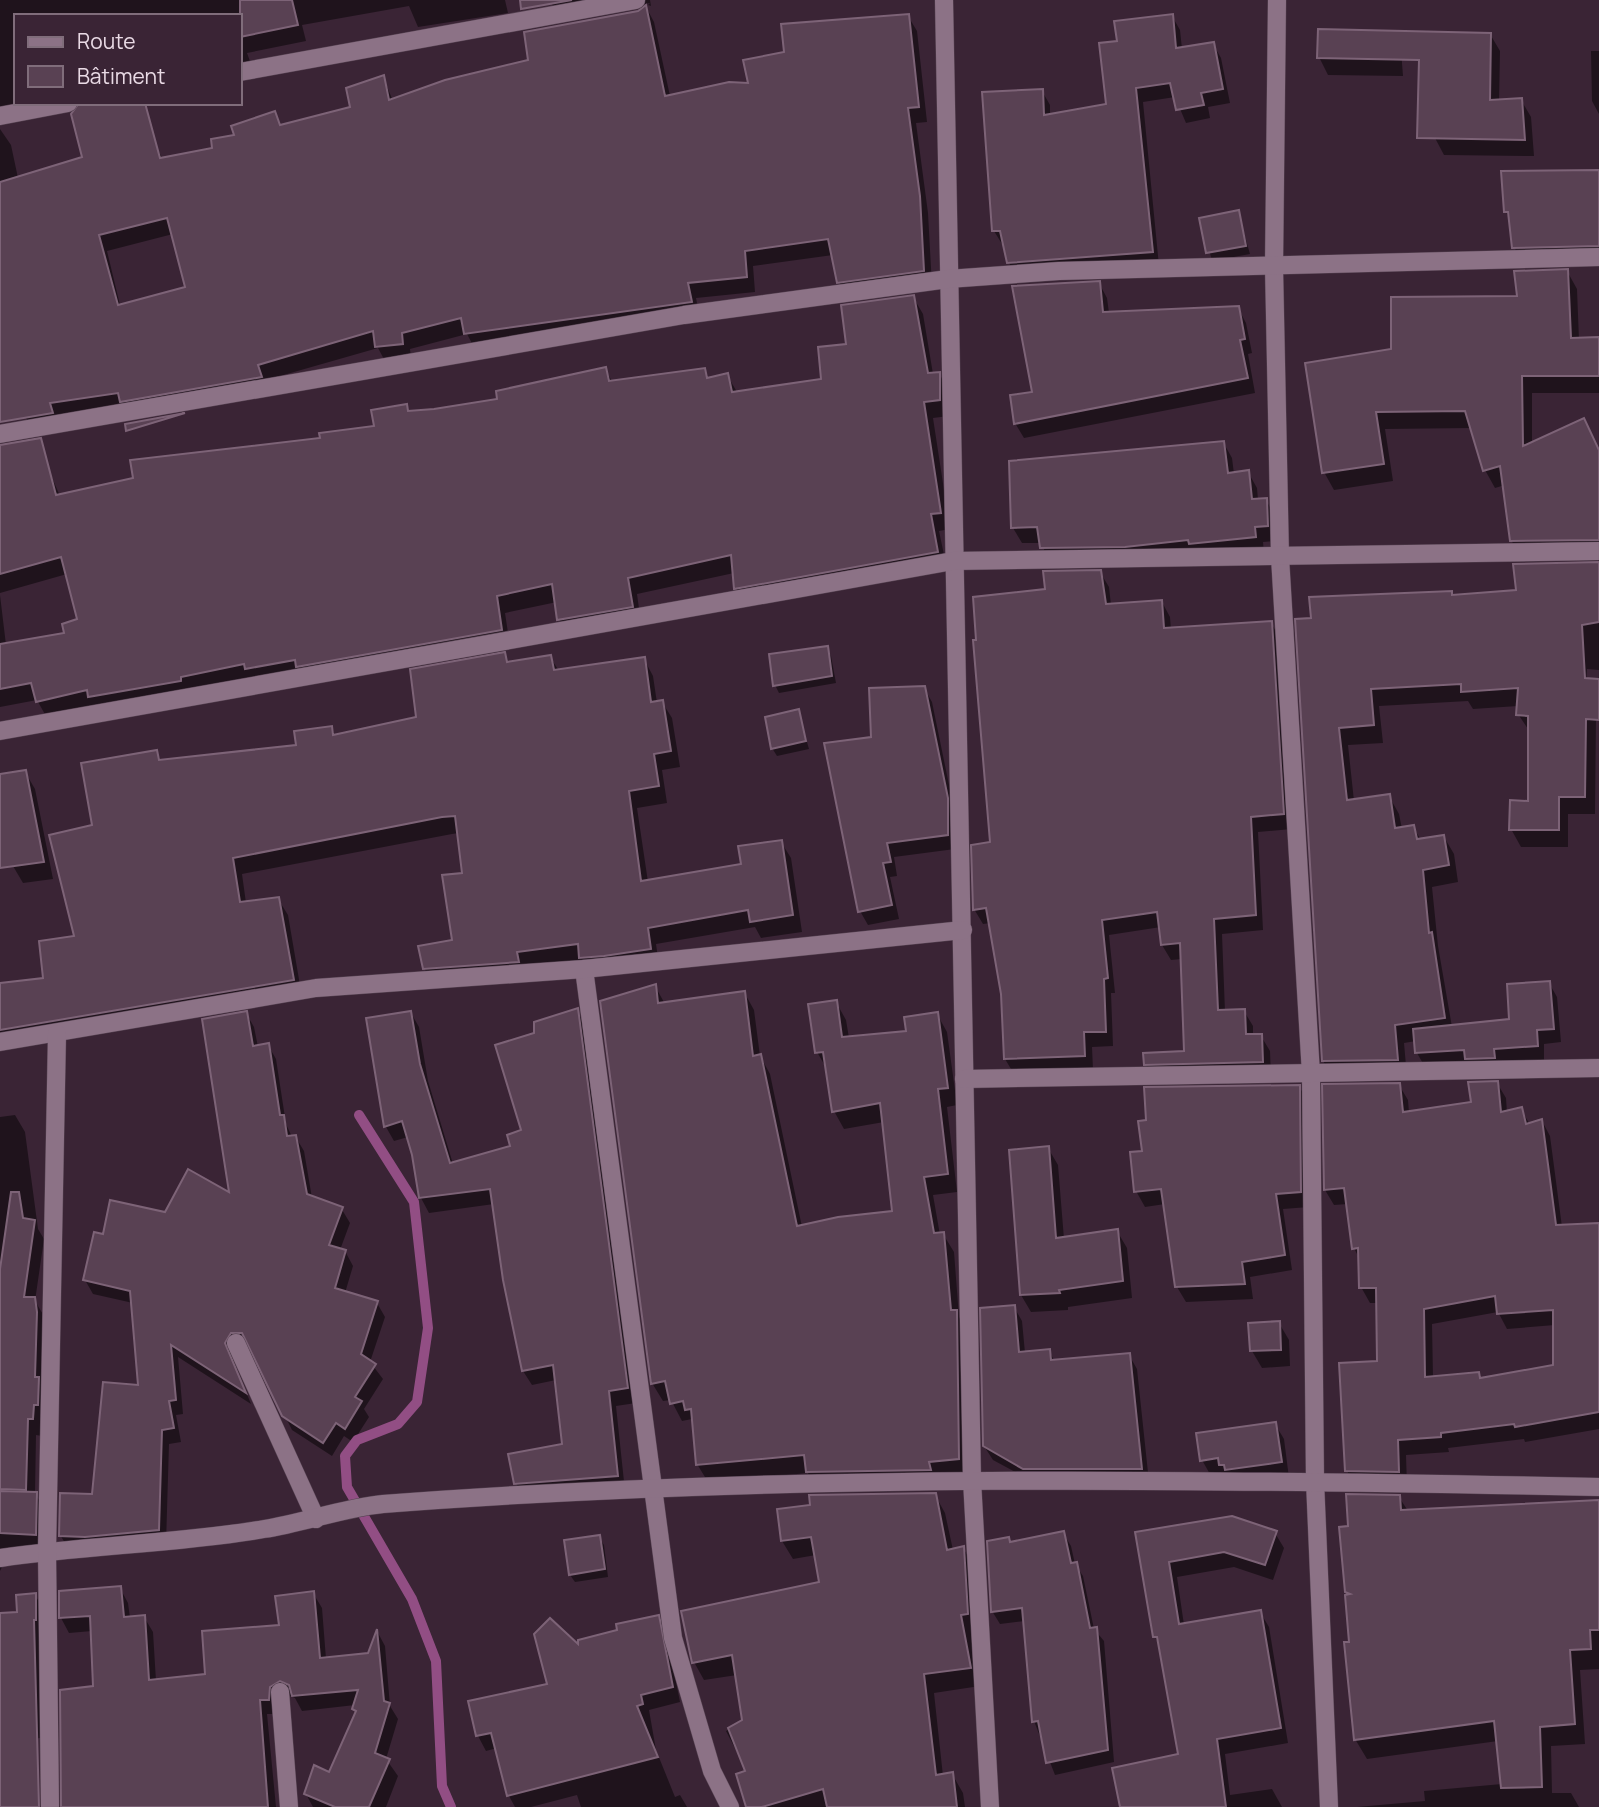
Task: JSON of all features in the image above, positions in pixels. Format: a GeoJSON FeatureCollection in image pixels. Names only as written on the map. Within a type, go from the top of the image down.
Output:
{"type":"FeatureCollection","features":[{"type":"Feature","properties":{"kind":"street"},"geometry":{"type":"LineString","coordinates":[[242,72],[636,0]]}},
{"type":"Feature","properties":{"kind":"street"},"geometry":{"type":"LineString","coordinates":[[944,0],[972,1480],[990,1807]]}},
{"type":"Feature","properties":{"kind":"street"},"geometry":{"type":"LineString","coordinates":[[1277,0],[1274,267],[1280,557],[1311,1074],[1315,1481],[1329,1807]]}},
{"type":"Feature","properties":{"kind":"street"},"geometry":{"type":"LineString","coordinates":[[0,116],[58,105]]}},
{"type":"Feature","properties":{"kind":"street"},"geometry":{"type":"LineString","coordinates":[[0,434],[684,315],[948,279],[1059,271],[1599,257]]}},
{"type":"Feature","properties":{"kind":"street"},"geometry":{"type":"LineString","coordinates":[[0,731],[953,561],[1599,551]]}},
{"type":"Feature","properties":{"kind":"street"},"geometry":{"type":"LineString","coordinates":[[0,1042],[316,988],[584,969],[963,930]]}},
{"type":"Feature","properties":{"kind":"street"},"geometry":{"type":"LineString","coordinates":[[584,969],[673,1639],[712,1771],[730,1807]]}},
{"type":"Feature","properties":{"kind":"street"},"geometry":{"type":"LineString","coordinates":[[50,1807],[47,1551],[57,1034]]}},
{"type":"Feature","properties":{"kind":"street"},"geometry":{"type":"LineString","coordinates":[[964,1079],[1599,1068]]}},
{"type":"Feature","properties":{"kind":"street"},"geometry":{"type":"LineString","coordinates":[[236,1343],[316,1519]]}},
{"type":"Feature","properties":{"kind":"street"},"geometry":{"type":"LineString","coordinates":[[0,1559],[47,1551],[262,1530],[376,1505],[651,1488],[972,1480],[1315,1481],[1599,1486]]}},
{"type":"Feature","properties":{"kind":"street"},"geometry":{"type":"LineString","coordinates":[[280,1692],[289,1807]]}},
{"type":"Feature","properties":{"kind":"building"},"geometry":{"type":"Polygon","coordinates":[[[240,0],[292,0],[298,25],[242,37],[240,0]]]}},
{"type":"Feature","properties":{"kind":"building"},"geometry":{"type":"Polygon","coordinates":[[[520,0],[572,0],[521,9],[520,0]]]}},
{"type":"Feature","properties":{"kind":"building"},"geometry":{"type":"Polygon","coordinates":[[[646,5],[665,96],[729,82],[748,83],[743,60],[784,52],[781,24],[909,14],[919,107],[908,108],[920,196],[924,271],[837,283],[828,239],[745,251],[747,277],[688,283],[692,302],[464,334],[461,318],[402,333],[403,344],[375,347],[373,331],[258,365],[262,377],[120,402],[118,393],[50,403],[53,413],[0,422],[0,182],[82,157],[71,114],[78,105],[146,105],[160,158],[212,148],[211,139],[234,135],[231,126],[275,111],[280,125],[350,107],[346,88],[384,75],[389,100],[445,80],[528,60],[524,32],[638,11],[646,5]],[[167,218],[99,235],[118,305],[185,287],[167,218]]]}},
{"type":"Feature","properties":{"kind":"building"},"geometry":{"type":"Polygon","coordinates":[[[1173,14],[1176,48],[1214,42],[1223,89],[1201,93],[1204,105],[1176,110],[1170,83],[1136,88],[1153,252],[1007,263],[1000,231],[992,231],[982,92],[1043,89],[1044,115],[1106,104],[1099,43],[1117,41],[1114,21],[1173,14]]]}},
{"type":"Feature","properties":{"kind":"building"},"geometry":{"type":"Polygon","coordinates":[[[1318,29],[1491,33],[1490,100],[1522,98],[1525,140],[1417,138],[1419,60],[1317,58],[1318,29]]]}},
{"type":"Feature","properties":{"kind":"building"},"geometry":{"type":"Polygon","coordinates":[[[1599,170],[1599,246],[1512,248],[1508,212],[1504,212],[1501,171],[1599,170]]]}},
{"type":"Feature","properties":{"kind":"building"},"geometry":{"type":"Polygon","coordinates":[[[1239,210],[1246,246],[1206,253],[1199,218],[1239,210]]]}},
{"type":"Feature","properties":{"kind":"building"},"geometry":{"type":"Polygon","coordinates":[[[1568,269],[1571,338],[1599,337],[1599,376],[1522,376],[1523,446],[1584,418],[1599,450],[1599,540],[1510,541],[1500,466],[1483,471],[1465,411],[1376,412],[1384,464],[1322,473],[1305,363],[1391,349],[1391,297],[1517,296],[1514,271],[1568,269]]]}},
{"type":"Feature","properties":{"kind":"building"},"geometry":{"type":"Polygon","coordinates":[[[1100,281],[1103,312],[1239,306],[1245,339],[1240,340],[1248,378],[1014,424],[1010,395],[1032,392],[1012,286],[1100,281]]]}},
{"type":"Feature","properties":{"kind":"building"},"geometry":{"type":"Polygon","coordinates":[[[914,295],[928,373],[940,372],[940,400],[924,402],[941,513],[931,514],[938,552],[734,589],[731,555],[628,578],[633,607],[557,620],[552,584],[497,596],[502,630],[296,667],[295,660],[245,669],[244,664],[181,677],[181,681],[88,697],[87,690],[36,702],[31,683],[0,689],[0,644],[64,633],[62,624],[77,619],[61,557],[0,574],[0,445],[41,438],[56,495],[133,478],[130,460],[320,438],[319,433],[374,426],[371,410],[407,404],[408,411],[434,409],[497,399],[496,391],[606,367],[609,381],[705,368],[707,378],[728,373],[732,392],[821,379],[818,347],[846,344],[841,305],[914,295]]]}},
{"type":"Feature","properties":{"kind":"building"},"geometry":{"type":"Polygon","coordinates":[[[185,413],[126,431],[125,424],[185,413]]]}},
{"type":"Feature","properties":{"kind":"building"},"geometry":{"type":"Polygon","coordinates":[[[1224,441],[1228,473],[1249,470],[1252,499],[1267,498],[1268,526],[1255,527],[1256,537],[1189,544],[1188,540],[1125,547],[1040,548],[1037,527],[1011,528],[1009,461],[1224,441]]]}},
{"type":"Feature","properties":{"kind":"building"},"geometry":{"type":"Polygon","coordinates":[[[1599,562],[1599,622],[1582,625],[1585,678],[1599,679],[1599,720],[1586,719],[1585,797],[1559,797],[1559,830],[1509,830],[1510,800],[1528,801],[1528,716],[1516,715],[1518,688],[1461,692],[1461,684],[1371,689],[1374,725],[1339,728],[1347,800],[1390,794],[1395,828],[1414,825],[1417,839],[1444,835],[1449,865],[1423,870],[1429,933],[1432,932],[1445,1018],[1395,1025],[1398,1060],[1322,1061],[1295,619],[1311,618],[1309,597],[1452,591],[1452,595],[1516,590],[1513,564],[1599,562]]]}},
{"type":"Feature","properties":{"kind":"building"},"geometry":{"type":"Polygon","coordinates":[[[1101,570],[1106,604],[1162,600],[1164,628],[1272,621],[1284,814],[1251,817],[1256,915],[1214,919],[1218,1010],[1245,1009],[1246,1034],[1262,1034],[1263,1062],[1144,1065],[1143,1053],[1184,1051],[1180,943],[1161,945],[1157,912],[1102,920],[1108,978],[1104,979],[1106,1032],[1084,1032],[1085,1056],[1004,1059],[1001,994],[986,908],[973,910],[971,845],[990,842],[973,640],[976,640],[973,597],[1045,589],[1043,571],[1101,570]]]}},
{"type":"Feature","properties":{"kind":"building"},"geometry":{"type":"Polygon","coordinates":[[[828,646],[832,676],[773,686],[769,654],[828,646]]]}},
{"type":"Feature","properties":{"kind":"building"},"geometry":{"type":"Polygon","coordinates":[[[505,652],[507,662],[551,655],[554,670],[645,657],[651,702],[663,700],[671,751],[654,754],[659,786],[629,791],[641,881],[741,864],[738,846],[782,840],[793,915],[750,922],[748,910],[648,928],[651,949],[604,956],[579,958],[578,944],[517,952],[519,962],[423,969],[418,946],[452,940],[442,875],[462,873],[455,816],[442,817],[233,858],[240,902],[279,897],[294,980],[0,1030],[0,983],[43,978],[39,941],[74,936],[49,835],[92,825],[81,763],[157,750],[159,760],[296,745],[294,731],[332,726],[333,735],[416,717],[410,669],[505,652]]]}},
{"type":"Feature","properties":{"kind":"building"},"geometry":{"type":"Polygon","coordinates":[[[925,686],[948,798],[948,835],[887,843],[891,862],[883,863],[892,905],[858,912],[824,743],[871,737],[869,688],[925,686]]]}},
{"type":"Feature","properties":{"kind":"building"},"geometry":{"type":"Polygon","coordinates":[[[799,709],[806,741],[771,749],[765,717],[799,709]]]}},
{"type":"Feature","properties":{"kind":"building"},"geometry":{"type":"Polygon","coordinates":[[[26,770],[44,862],[0,868],[0,774],[26,770]]]}},
{"type":"Feature","properties":{"kind":"building"},"geometry":{"type":"Polygon","coordinates":[[[1550,981],[1554,1029],[1537,1030],[1538,1046],[1494,1049],[1495,1058],[1465,1059],[1464,1050],[1415,1053],[1413,1029],[1509,1019],[1507,984],[1550,981]]]}},
{"type":"Feature","properties":{"kind":"building"},"geometry":{"type":"Polygon","coordinates":[[[656,984],[658,1003],[745,991],[753,1056],[761,1054],[797,1226],[838,1217],[892,1211],[880,1103],[832,1112],[823,1052],[815,1053],[808,1004],[837,1000],[842,1037],[906,1031],[904,1017],[938,1012],[948,1088],[938,1089],[948,1174],[924,1177],[934,1233],[944,1232],[951,1310],[957,1310],[959,1459],[929,1462],[931,1470],[806,1472],[804,1455],[696,1465],[691,1409],[685,1410],[683,1401],[670,1404],[665,1381],[651,1384],[600,1001],[656,984]]]}},
{"type":"Feature","properties":{"kind":"building"},"geometry":{"type":"Polygon","coordinates":[[[578,1008],[628,1388],[609,1391],[618,1476],[514,1484],[508,1454],[562,1444],[553,1365],[522,1371],[503,1280],[490,1189],[419,1198],[412,1155],[402,1121],[384,1127],[366,1018],[411,1011],[420,1064],[450,1163],[510,1146],[507,1135],[521,1130],[495,1045],[534,1033],[534,1022],[578,1008]]]}},
{"type":"Feature","properties":{"kind":"building"},"geometry":{"type":"Polygon","coordinates":[[[247,1011],[253,1046],[269,1043],[280,1115],[284,1115],[287,1136],[296,1135],[307,1194],[343,1207],[329,1245],[346,1250],[335,1288],[378,1301],[361,1354],[376,1364],[355,1397],[362,1401],[345,1429],[336,1423],[323,1443],[282,1416],[242,1333],[231,1333],[225,1343],[246,1393],[171,1345],[176,1400],[169,1401],[174,1428],[162,1430],[159,1530],[85,1537],[59,1536],[60,1493],[92,1494],[103,1382],[138,1385],[130,1291],[83,1280],[94,1232],[103,1234],[110,1200],[165,1212],[188,1169],[229,1192],[202,1019],[247,1011]]]}},
{"type":"Feature","properties":{"kind":"building"},"geometry":{"type":"Polygon","coordinates":[[[1498,1081],[1501,1112],[1522,1107],[1526,1124],[1542,1119],[1556,1225],[1599,1223],[1599,1412],[1515,1427],[1514,1424],[1441,1433],[1441,1437],[1398,1440],[1399,1472],[1345,1471],[1339,1363],[1377,1361],[1376,1288],[1359,1288],[1358,1248],[1352,1249],[1344,1188],[1324,1190],[1322,1084],[1400,1083],[1403,1112],[1471,1102],[1468,1082],[1498,1081]],[[1495,1296],[1424,1309],[1425,1377],[1479,1372],[1480,1378],[1553,1365],[1553,1310],[1497,1314],[1495,1296]]]}},
{"type":"Feature","properties":{"kind":"building"},"geometry":{"type":"Polygon","coordinates":[[[1300,1085],[1301,1192],[1276,1194],[1285,1255],[1242,1262],[1245,1284],[1175,1287],[1161,1189],[1134,1192],[1130,1152],[1142,1151],[1138,1121],[1146,1120],[1144,1087],[1300,1085]]]}},
{"type":"Feature","properties":{"kind":"building"},"geometry":{"type":"Polygon","coordinates":[[[1049,1146],[1056,1238],[1118,1229],[1123,1281],[1059,1290],[1060,1293],[1020,1295],[1009,1150],[1049,1146]]]}},
{"type":"Feature","properties":{"kind":"building"},"geometry":{"type":"Polygon","coordinates":[[[11,1192],[19,1192],[23,1218],[35,1220],[24,1297],[35,1297],[35,1377],[39,1377],[38,1405],[34,1405],[33,1419],[28,1419],[26,1490],[0,1489],[0,1269],[11,1192]]]}},
{"type":"Feature","properties":{"kind":"building"},"geometry":{"type":"Polygon","coordinates":[[[1015,1305],[1019,1352],[1050,1349],[1051,1360],[1130,1353],[1142,1469],[1023,1469],[983,1446],[980,1308],[1015,1305]]]}},
{"type":"Feature","properties":{"kind":"building"},"geometry":{"type":"Polygon","coordinates":[[[1280,1321],[1281,1350],[1250,1351],[1248,1323],[1280,1321]]]}},
{"type":"Feature","properties":{"kind":"building"},"geometry":{"type":"Polygon","coordinates":[[[1276,1422],[1282,1462],[1225,1470],[1224,1465],[1219,1465],[1218,1458],[1200,1461],[1196,1433],[1276,1422]]]}},
{"type":"Feature","properties":{"kind":"building"},"geometry":{"type":"Polygon","coordinates":[[[0,1491],[37,1492],[36,1535],[0,1533],[0,1491]]]}},
{"type":"Feature","properties":{"kind":"building"},"geometry":{"type":"Polygon","coordinates":[[[936,1493],[947,1550],[964,1546],[968,1614],[961,1615],[971,1668],[924,1674],[936,1775],[953,1772],[957,1807],[827,1807],[823,1789],[762,1807],[746,1807],[736,1774],[745,1771],[728,1728],[742,1720],[732,1655],[692,1663],[681,1611],[819,1582],[811,1537],[781,1541],[777,1509],[810,1505],[809,1495],[936,1493]]]}},
{"type":"Feature","properties":{"kind":"building"},"geometry":{"type":"Polygon","coordinates":[[[1346,1494],[1400,1495],[1401,1510],[1599,1500],[1599,1630],[1590,1630],[1591,1649],[1570,1650],[1575,1724],[1540,1727],[1542,1787],[1501,1788],[1494,1721],[1354,1740],[1344,1642],[1349,1642],[1345,1595],[1350,1594],[1345,1592],[1339,1527],[1348,1526],[1346,1494]]]}},
{"type":"Feature","properties":{"kind":"building"},"geometry":{"type":"Polygon","coordinates":[[[1232,1516],[1277,1531],[1265,1565],[1224,1552],[1169,1562],[1179,1624],[1261,1610],[1281,1728],[1217,1739],[1226,1807],[1120,1807],[1112,1768],[1178,1754],[1157,1637],[1153,1637],[1135,1532],[1232,1516]]]}},
{"type":"Feature","properties":{"kind":"building"},"geometry":{"type":"Polygon","coordinates":[[[1064,1531],[1071,1563],[1077,1562],[1090,1628],[1097,1627],[1108,1750],[1046,1763],[1038,1721],[1032,1722],[1022,1608],[991,1612],[987,1541],[1009,1537],[1010,1542],[1064,1531]]]}},
{"type":"Feature","properties":{"kind":"building"},"geometry":{"type":"Polygon","coordinates":[[[600,1535],[605,1569],[569,1575],[564,1540],[600,1535]]]}},
{"type":"Feature","properties":{"kind":"building"},"geometry":{"type":"Polygon","coordinates":[[[121,1586],[124,1617],[145,1615],[149,1680],[205,1674],[202,1631],[279,1625],[275,1596],[314,1591],[320,1658],[368,1653],[377,1629],[384,1701],[390,1703],[375,1753],[390,1759],[369,1807],[335,1807],[304,1794],[314,1765],[329,1772],[356,1711],[352,1709],[358,1690],[292,1696],[289,1685],[280,1681],[270,1687],[269,1700],[260,1700],[268,1807],[61,1807],[60,1690],[93,1686],[90,1616],[59,1618],[59,1591],[121,1586]]]}},
{"type":"Feature","properties":{"kind":"building"},"geometry":{"type":"Polygon","coordinates":[[[36,1593],[34,1620],[39,1807],[0,1807],[0,1613],[17,1612],[16,1595],[36,1593]]]}},
{"type":"Feature","properties":{"kind":"building"},"geometry":{"type":"Polygon","coordinates":[[[659,1615],[673,1687],[641,1695],[643,1704],[637,1706],[658,1757],[507,1796],[491,1733],[476,1736],[468,1701],[547,1684],[534,1634],[550,1618],[578,1644],[578,1640],[617,1630],[616,1624],[659,1615]]]}},
{"type":"Feature","properties":{"kind":"waterway"},"geometry":{"type":"LineString","coordinates":[[359,1115],[414,1202],[428,1328],[417,1402],[398,1424],[357,1440],[345,1456],[347,1487],[412,1599],[436,1661],[442,1786],[451,1807]]}}]}
